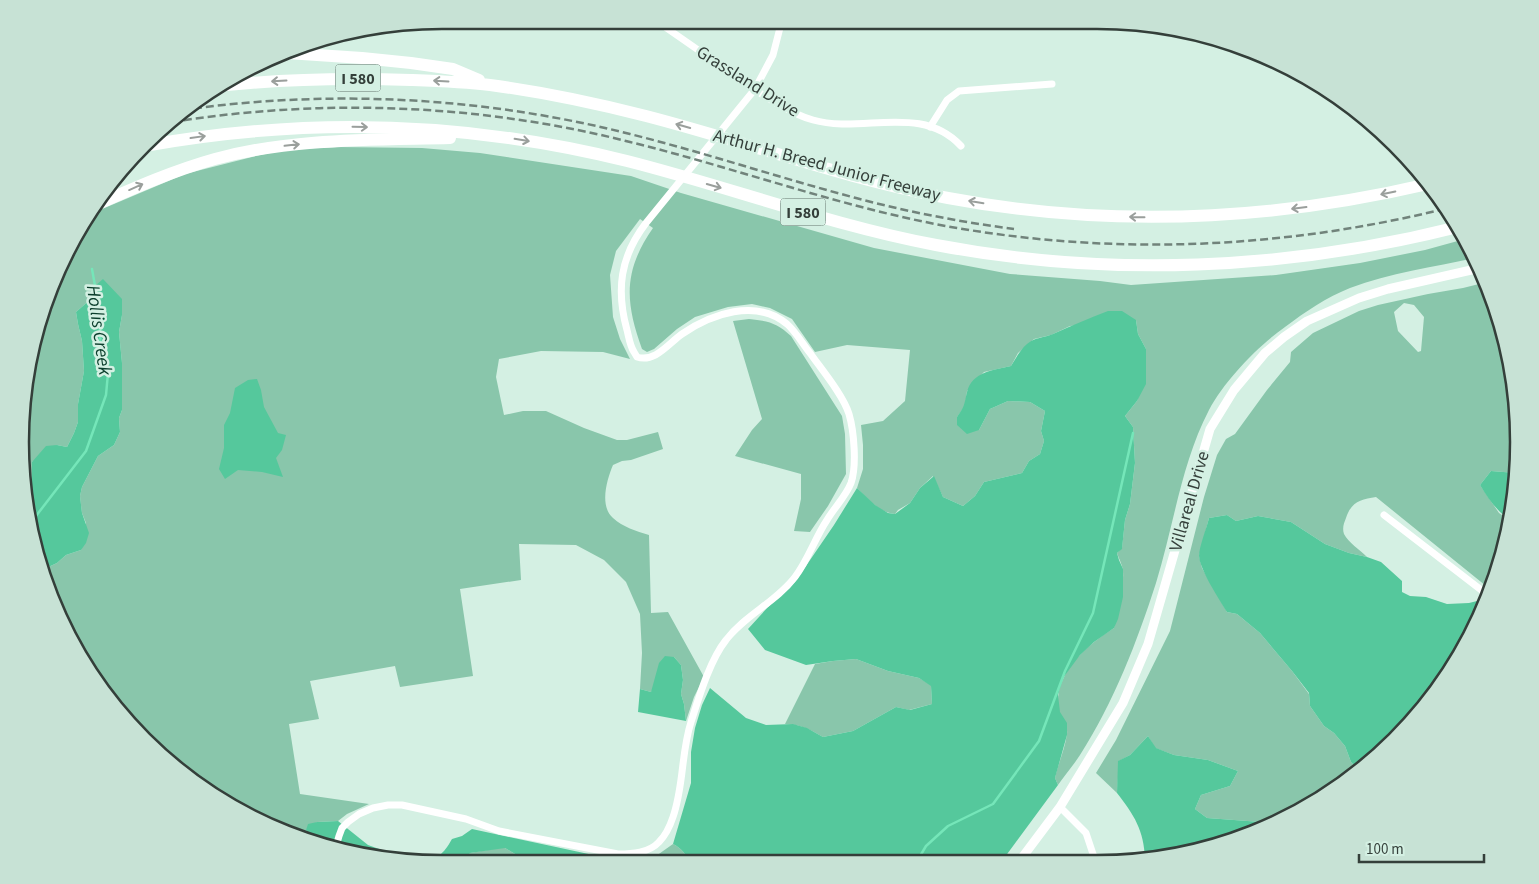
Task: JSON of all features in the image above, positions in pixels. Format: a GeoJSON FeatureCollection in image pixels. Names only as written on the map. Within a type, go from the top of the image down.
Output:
{"type":"FeatureCollection","features":[{"type":"Feature","properties":{"kind":"highway"},"geometry":{"type":"LineString","coordinates":[[301,54],[378,59],[453,69],[490,85]]}},
{"type":"Feature","properties":{"kind":"highway","name":"Arthur H. Breed Junior Freeway"},"geometry":{"type":"LineString","coordinates":[[234,84],[299,79],[358,78],[490,85],[577,100],[631,112],[876,182],[949,198],[1005,207],[1098,216],[1190,217],[1266,212],[1348,201],[1421,185]]}},
{"type":"Feature","properties":{"kind":"highway","name":"I 580"},"geometry":{"type":"LineString","coordinates":[[156,144],[240,132],[339,127],[410,128],[501,137],[572,148],[624,160],[892,236],[972,251],[1044,260],[1142,266],[1241,263],[1349,250],[1451,229]]}},
{"type":"Feature","properties":{"kind":"highway"},"geometry":{"type":"LineString","coordinates":[[105,202],[176,171],[216,159],[270,148],[338,141],[501,137]]}},
{"type":"Feature","properties":{"kind":"street","name":"Grassland Drive"},"geometry":{"type":"LineString","coordinates":[[668,29],[754,89],[795,113],[824,122],[846,124],[896,121],[930,127],[943,131],[961,146]]}},
{"type":"Feature","properties":{"kind":"street"},"geometry":{"type":"LineString","coordinates":[[337,842],[342,828],[359,814],[373,808],[388,805],[402,805],[466,819],[500,831],[618,854],[633,854],[648,849],[659,842],[668,829],[678,800],[687,733],[715,658],[726,640],[741,624],[779,593],[795,577],[827,520],[851,483],[854,473],[854,443],[849,413],[828,378],[794,332],[777,317],[758,311],[739,310],[720,315],[699,323],[680,335],[659,353],[647,358],[637,357],[623,317],[620,301],[621,282],[631,248],[646,223],[754,89],[773,55],[780,29]]}},
{"type":"Feature","properties":{"kind":"street"},"geometry":{"type":"LineString","coordinates":[[930,127],[947,100],[960,91],[1052,84]]}},
{"type":"Feature","properties":{"kind":"street","name":"Villareal Drive"},"geometry":{"type":"LineString","coordinates":[[1024,855],[1060,807],[1123,703],[1144,652],[1210,429],[1234,390],[1265,354],[1284,337],[1307,321],[1359,298],[1388,289],[1473,270]]}},
{"type":"Feature","properties":{"kind":"street"},"geometry":{"type":"LineString","coordinates":[[1384,515],[1482,591]]}},
{"type":"Feature","properties":{"kind":"street"},"geometry":{"type":"LineString","coordinates":[[1060,807],[1086,833],[1093,855]]}},
{"type":"Feature","properties":{"kind":"green space"},"geometry":{"type":"Polygon","coordinates":[[[337,147],[422,148],[480,153],[631,176],[681,193],[874,248],[1010,274],[1131,285],[1276,275],[1360,263],[1425,250],[1458,241],[1468,259],[1380,278],[1333,296],[1308,310],[1275,335],[1243,364],[1224,387],[1209,410],[1191,452],[1156,583],[1124,671],[1092,735],[1058,785],[1055,778],[1067,734],[1065,721],[1058,706],[1062,681],[1075,660],[1094,642],[1114,628],[1121,593],[1123,570],[1117,553],[1122,548],[1135,463],[1133,427],[1125,416],[1137,401],[1146,372],[1146,349],[1138,334],[1136,320],[1070,326],[1051,335],[1034,339],[1018,353],[1011,366],[984,372],[967,391],[965,406],[957,417],[979,430],[990,409],[1008,401],[1030,402],[1045,411],[1041,431],[1044,441],[1040,454],[1029,461],[1022,473],[984,482],[975,496],[963,506],[943,497],[933,476],[920,488],[910,503],[895,514],[889,513],[874,504],[857,488],[863,469],[861,425],[883,421],[905,401],[910,350],[847,345],[815,352],[792,319],[770,308],[752,304],[728,307],[695,317],[677,329],[654,349],[647,352],[642,349],[636,332],[630,301],[630,287],[636,258],[653,228],[640,219],[616,251],[610,275],[613,317],[620,339],[630,359],[603,352],[541,351],[499,359],[496,377],[504,415],[523,411],[546,411],[617,440],[627,440],[658,432],[663,449],[613,465],[608,478],[605,500],[606,507],[613,518],[621,524],[649,535],[651,613],[668,612],[704,677],[694,697],[686,721],[681,694],[683,680],[681,665],[674,657],[651,692],[640,689],[642,653],[640,614],[626,582],[604,560],[576,545],[519,544],[521,580],[460,589],[473,676],[400,687],[395,666],[310,681],[319,719],[289,724],[300,794],[369,804],[347,814],[338,821],[317,822],[306,830],[307,832],[259,813],[235,800],[212,786],[170,753],[131,714],[98,672],[71,625],[60,600],[49,567],[57,563],[66,555],[81,550],[86,523],[82,513],[80,496],[82,487],[98,456],[114,445],[120,432],[122,363],[119,332],[122,315],[96,285],[92,298],[76,312],[82,341],[84,371],[78,404],[78,422],[67,447],[57,445],[32,462],[31,482],[29,442],[32,388],[43,335],[60,284],[71,259],[99,210],[185,174],[286,150],[337,147]]]}},
{"type":"Feature","properties":{"kind":"green space"},"geometry":{"type":"Polygon","coordinates":[[[103,279],[122,299],[119,332],[122,363],[120,432],[114,445],[98,456],[82,487],[80,496],[82,513],[89,533],[86,543],[81,550],[66,555],[57,563],[49,567],[32,496],[32,462],[46,446],[57,445],[67,447],[78,422],[78,404],[84,371],[82,341],[76,312],[92,298],[96,285],[103,279]]]}},
{"type":"Feature","properties":{"kind":"green space"},"geometry":{"type":"Polygon","coordinates":[[[1479,284],[1496,335],[1502,361],[1509,415],[1509,472],[1491,471],[1480,485],[1499,513],[1503,516],[1496,549],[1484,585],[1376,497],[1361,500],[1351,508],[1343,532],[1351,543],[1367,557],[1349,553],[1325,544],[1291,522],[1258,516],[1236,521],[1227,515],[1209,518],[1199,556],[1202,568],[1227,612],[1237,614],[1260,633],[1292,671],[1309,694],[1310,706],[1324,726],[1334,733],[1345,746],[1351,762],[1354,765],[1304,800],[1260,822],[1207,818],[1195,809],[1201,795],[1230,786],[1238,771],[1208,760],[1174,755],[1155,748],[1148,736],[1130,755],[1119,761],[1117,793],[1096,773],[1116,740],[1170,631],[1204,497],[1217,455],[1226,439],[1235,434],[1290,362],[1291,352],[1313,333],[1359,311],[1479,284]],[[1404,303],[1394,312],[1398,331],[1418,352],[1421,351],[1424,317],[1414,305],[1404,303]]]}},
{"type":"Feature","properties":{"kind":"green space"},"geometry":{"type":"Polygon","coordinates":[[[1108,311],[1122,311],[1136,320],[1138,334],[1146,349],[1146,384],[1137,401],[1125,416],[1133,427],[1135,463],[1122,549],[1117,553],[1123,569],[1123,597],[1114,628],[1080,655],[1063,678],[1058,695],[1060,712],[1067,723],[1067,735],[1055,778],[1058,785],[1006,855],[685,855],[679,847],[673,844],[691,783],[691,752],[695,728],[702,705],[710,688],[746,718],[766,725],[793,724],[807,728],[823,737],[853,731],[896,707],[910,710],[932,704],[931,686],[919,678],[888,671],[856,659],[806,665],[765,650],[748,629],[795,582],[857,488],[875,505],[888,513],[895,514],[910,503],[920,488],[934,476],[943,497],[963,506],[975,496],[984,482],[1022,473],[1029,461],[1040,454],[1044,441],[1041,431],[1045,411],[1030,402],[1008,401],[990,409],[979,430],[967,434],[957,425],[957,417],[964,405],[967,392],[973,380],[978,376],[1011,366],[1018,354],[1030,342],[1108,311]]]}},
{"type":"Feature","properties":{"kind":"green space"},"geometry":{"type":"Polygon","coordinates":[[[749,319],[772,323],[791,336],[842,416],[845,434],[846,474],[828,506],[810,532],[794,531],[801,499],[801,474],[735,456],[752,430],[762,419],[733,321],[749,319]]]}},
{"type":"Feature","properties":{"kind":"green space"},"geometry":{"type":"Polygon","coordinates":[[[257,379],[264,407],[278,433],[286,435],[282,450],[276,458],[283,477],[262,472],[238,470],[225,479],[219,469],[224,448],[224,425],[230,413],[235,388],[248,380],[257,379]]]}},
{"type":"Feature","properties":{"kind":"green space"},"geometry":{"type":"Polygon","coordinates":[[[1491,471],[1509,472],[1504,514],[1494,505],[1480,485],[1491,471]]]}},
{"type":"Feature","properties":{"kind":"green space"},"geometry":{"type":"Polygon","coordinates":[[[1227,515],[1236,521],[1258,516],[1291,522],[1325,544],[1381,562],[1402,581],[1402,592],[1410,596],[1426,597],[1447,604],[1479,601],[1455,649],[1425,694],[1389,734],[1354,765],[1351,762],[1345,746],[1334,733],[1324,726],[1310,706],[1309,693],[1292,671],[1260,633],[1237,614],[1227,612],[1215,592],[1206,576],[1199,556],[1209,518],[1227,515]]]}},
{"type":"Feature","properties":{"kind":"green space"},"geometry":{"type":"Polygon","coordinates":[[[665,656],[674,657],[681,665],[683,680],[681,694],[686,721],[638,712],[640,689],[651,692],[659,663],[665,656]]]}},
{"type":"Feature","properties":{"kind":"green space"},"geometry":{"type":"Polygon","coordinates":[[[856,659],[888,671],[919,678],[931,685],[932,704],[909,710],[896,707],[853,731],[823,737],[800,726],[785,724],[815,664],[856,659]]]}},
{"type":"Feature","properties":{"kind":"green space"},"geometry":{"type":"Polygon","coordinates":[[[1148,736],[1156,748],[1174,755],[1208,760],[1238,771],[1230,786],[1201,795],[1195,809],[1207,818],[1260,822],[1204,841],[1144,852],[1143,840],[1137,823],[1117,793],[1118,761],[1130,755],[1148,736]]]}},
{"type":"Feature","properties":{"kind":"green space"},"geometry":{"type":"Polygon","coordinates":[[[338,821],[368,845],[387,852],[335,841],[307,832],[308,824],[338,821]]]}},
{"type":"Feature","properties":{"kind":"green space"},"geometry":{"type":"Polygon","coordinates":[[[472,829],[593,855],[517,855],[505,848],[470,853],[469,855],[439,855],[446,849],[452,839],[462,836],[472,829]]]}},
{"type":"Feature","properties":{"kind":"green space"},"geometry":{"type":"Polygon","coordinates":[[[673,844],[679,847],[685,855],[657,855],[673,844]]]}},
{"type":"Feature","properties":{"kind":"green space"},"geometry":{"type":"Polygon","coordinates":[[[505,848],[517,855],[469,855],[470,853],[505,848]]]}},
{"type":"Feature","properties":{"kind":"waterway","name":"Hollis Creek"},"geometry":{"type":"LineString","coordinates":[[36,516],[86,451],[106,395],[108,373],[101,357],[99,308],[92,269]]}},
{"type":"Feature","properties":{"kind":"waterway"},"geometry":{"type":"LineString","coordinates":[[921,855],[926,846],[948,826],[993,804],[1039,741],[1065,671],[1093,613],[1133,433]]}},
{"type":"Feature","properties":{"kind":"railway"},"geometry":{"type":"LineString","coordinates":[[198,108],[238,103],[351,99],[408,100],[520,112],[575,121],[630,134],[895,208],[954,220],[1014,229]]}},
{"type":"Feature","properties":{"kind":"railway"},"geometry":{"type":"LineString","coordinates":[[182,121],[229,114],[344,108],[402,109],[517,119],[574,129],[630,142],[834,200],[916,220],[1019,237],[1080,242],[1142,245],[1204,244],[1265,239],[1326,232],[1439,210]]}}]}
